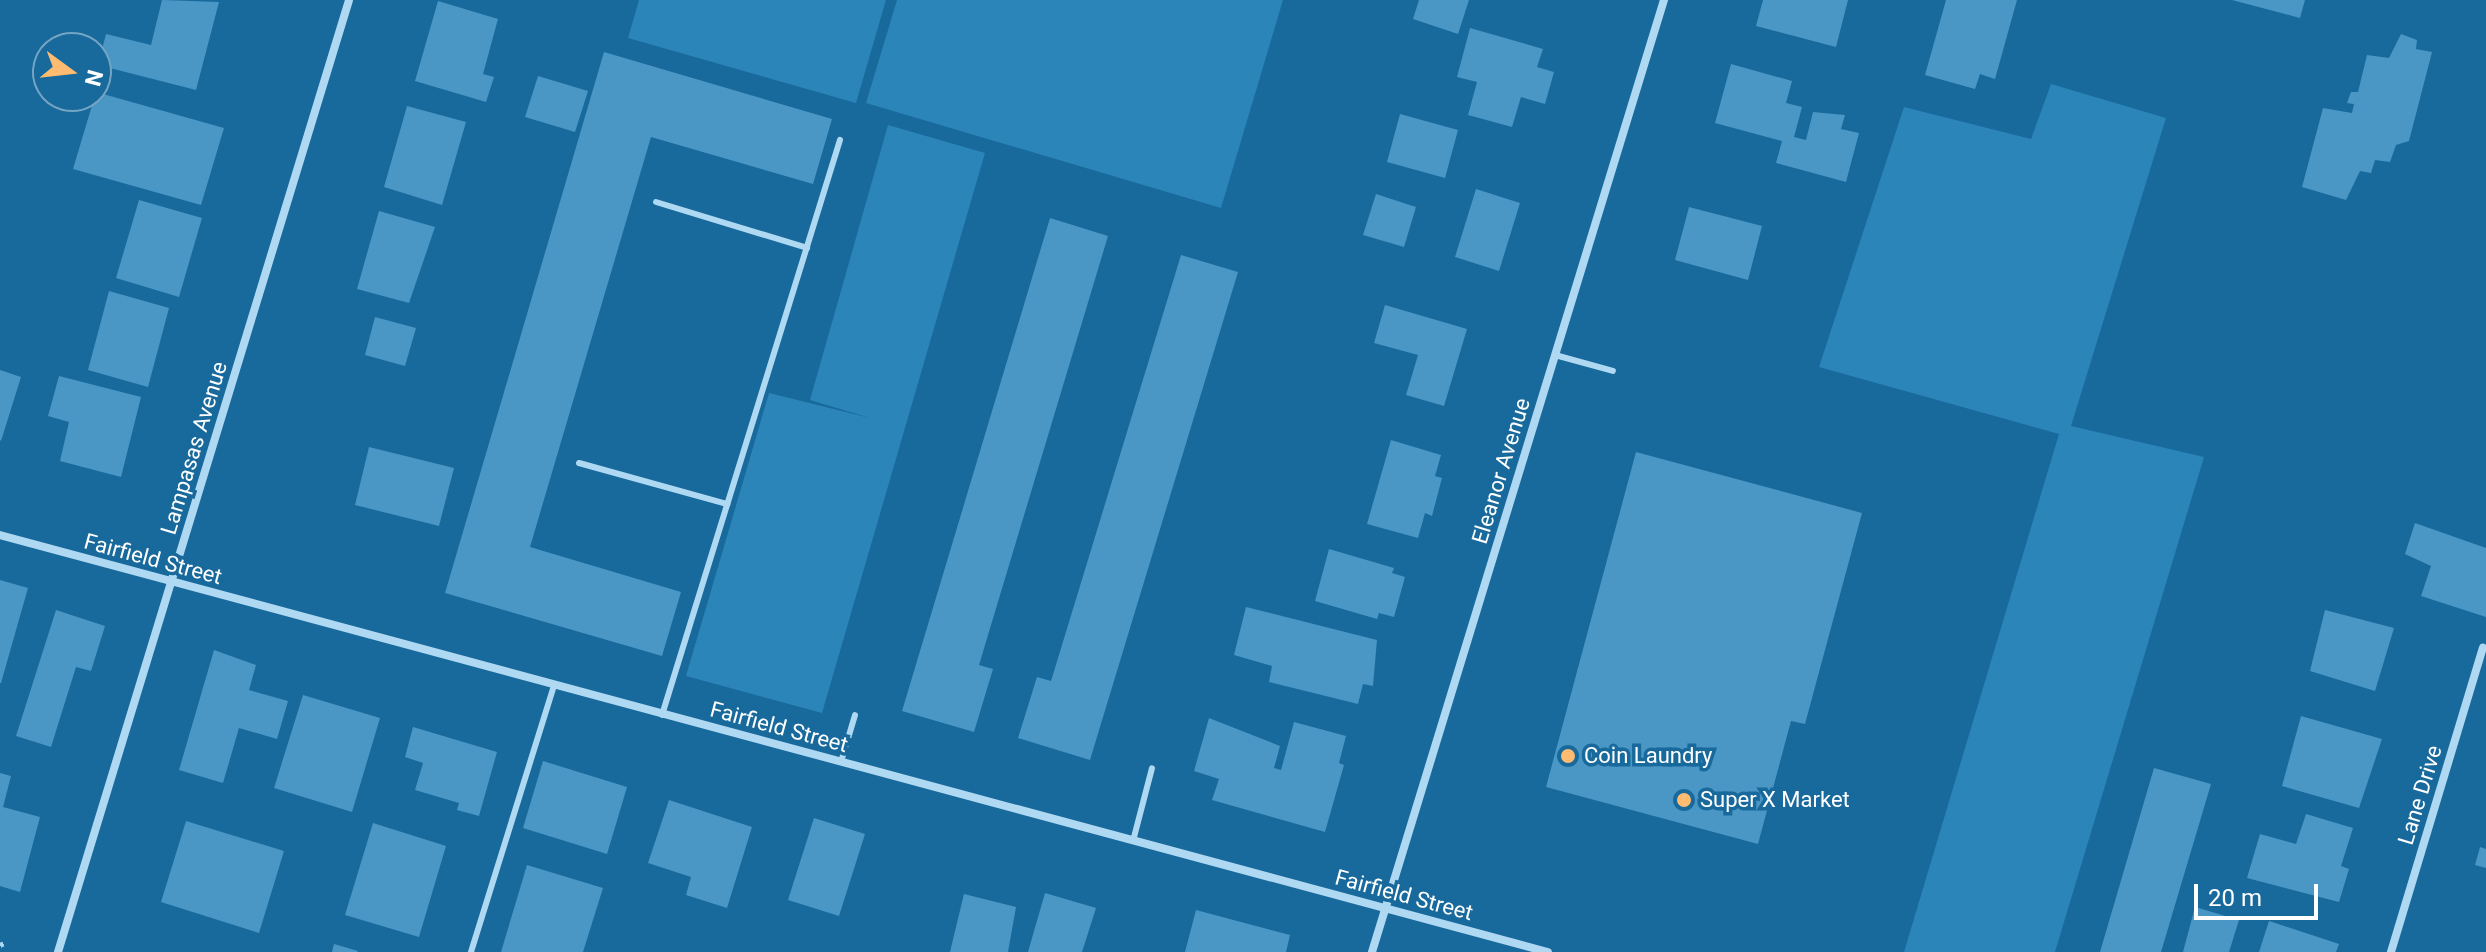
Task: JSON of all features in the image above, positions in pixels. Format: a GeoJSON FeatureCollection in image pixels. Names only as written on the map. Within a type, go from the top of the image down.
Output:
{"type":"FeatureCollection","features":[{"type":"Feature","properties":{"kind":"street","name":"Lampasas Avenue"},"geometry":{"type":"LineString","coordinates":[[58,952],[349,0]]}},
{"type":"Feature","properties":{"kind":"street","name":"Eleanor Avenue"},"geometry":{"type":"LineString","coordinates":[[1372,952],[1664,0]]}},
{"type":"Feature","properties":{"kind":"street","name":"Fairfield Street"},"geometry":{"type":"LineString","coordinates":[[0,535],[1548,952]]}},
{"type":"Feature","properties":{"kind":"street","name":"Lane Drive"},"geometry":{"type":"LineString","coordinates":[[2391,952],[2483,648]]}},
{"type":"Feature","properties":{"kind":"lane"},"geometry":{"type":"LineString","coordinates":[[662,715],[840,140]]}},
{"type":"Feature","properties":{"kind":"lane"},"geometry":{"type":"LineString","coordinates":[[656,202],[807,248]]}},
{"type":"Feature","properties":{"kind":"lane"},"geometry":{"type":"LineString","coordinates":[[1555,355],[1613,371]]}},
{"type":"Feature","properties":{"kind":"lane"},"geometry":{"type":"LineString","coordinates":[[579,463],[727,504]]}},
{"type":"Feature","properties":{"kind":"lane"},"geometry":{"type":"LineString","coordinates":[[471,952],[554,686]]}},
{"type":"Feature","properties":{"kind":"lane"},"geometry":{"type":"LineString","coordinates":[[841,762],[855,715]]}},
{"type":"Feature","properties":{"kind":"lane"},"geometry":{"type":"LineString","coordinates":[[1133,841],[1152,768]]}},
{"type":"Feature","properties":{"kind":"shaded area"},"geometry":{"type":"Polygon","coordinates":[[[639,0],[886,0],[856,103],[628,38],[639,0]]]}},
{"type":"Feature","properties":{"kind":"shaded area"},"geometry":{"type":"Polygon","coordinates":[[[897,0],[1283,0],[1221,208],[866,103],[897,0]]]}},
{"type":"Feature","properties":{"kind":"shaded area"},"geometry":{"type":"Polygon","coordinates":[[[2051,84],[2166,118],[2071,426],[2204,457],[2055,952],[1904,952],[2059,434],[1819,367],[1904,107],[2031,139],[2051,84]]]}},
{"type":"Feature","properties":{"kind":"shaded area"},"geometry":{"type":"Polygon","coordinates":[[[888,125],[985,153],[822,713],[686,676],[769,393],[870,418],[810,400],[888,125]]]}},
{"type":"Feature","properties":{"kind":"building"},"geometry":{"type":"Polygon","coordinates":[[[162,0],[219,2],[196,90],[112,69],[112,35],[151,45],[162,0]]]}},
{"type":"Feature","properties":{"kind":"building"},"geometry":{"type":"Polygon","coordinates":[[[1419,0],[1469,0],[1458,34],[1413,19],[1419,0]]]}},
{"type":"Feature","properties":{"kind":"building"},"geometry":{"type":"Polygon","coordinates":[[[1763,0],[1848,0],[1836,47],[1756,26],[1763,0]]]}},
{"type":"Feature","properties":{"kind":"building"},"geometry":{"type":"Polygon","coordinates":[[[1946,0],[2017,0],[1995,79],[1980,74],[1975,89],[1925,75],[1946,0]]]}},
{"type":"Feature","properties":{"kind":"building"},"geometry":{"type":"Polygon","coordinates":[[[2232,0],[2305,0],[2300,18],[2232,0]]]}},
{"type":"Feature","properties":{"kind":"building"},"geometry":{"type":"Polygon","coordinates":[[[438,1],[498,19],[483,74],[494,77],[486,102],[415,81],[438,1]]]}},
{"type":"Feature","properties":{"kind":"building"},"geometry":{"type":"Polygon","coordinates":[[[1470,28],[1543,49],[1537,67],[1554,72],[1545,104],[1521,97],[1512,127],[1468,115],[1477,82],[1457,77],[1470,28]]]}},
{"type":"Feature","properties":{"kind":"building"},"geometry":{"type":"Polygon","coordinates":[[[2401,34],[2417,40],[2416,49],[2432,52],[2409,141],[2396,145],[2390,162],[2375,160],[2371,173],[2360,171],[2346,200],[2302,187],[2323,108],[2352,113],[2354,104],[2347,103],[2351,92],[2358,92],[2367,55],[2389,58],[2401,34]]]}},
{"type":"Feature","properties":{"kind":"building"},"geometry":{"type":"Polygon","coordinates":[[[604,52],[832,119],[813,184],[651,137],[530,547],[681,592],[662,656],[445,593],[604,52]]]}},
{"type":"Feature","properties":{"kind":"building"},"geometry":{"type":"Polygon","coordinates":[[[1731,64],[1792,81],[1786,103],[1802,107],[1794,137],[1806,140],[1813,112],[1845,115],[1841,129],[1859,133],[1846,182],[1776,163],[1782,141],[1715,123],[1731,64]]]}},
{"type":"Feature","properties":{"kind":"building"},"geometry":{"type":"Polygon","coordinates":[[[538,76],[588,91],[575,132],[525,117],[538,76]]]}},
{"type":"Feature","properties":{"kind":"building"},"geometry":{"type":"Polygon","coordinates":[[[112,96],[224,128],[201,205],[73,169],[90,112],[112,112],[112,96]]]}},
{"type":"Feature","properties":{"kind":"building"},"geometry":{"type":"Polygon","coordinates":[[[407,106],[466,122],[442,205],[384,187],[407,106]]]}},
{"type":"Feature","properties":{"kind":"building"},"geometry":{"type":"Polygon","coordinates":[[[1400,114],[1458,130],[1445,178],[1387,162],[1400,114]]]}},
{"type":"Feature","properties":{"kind":"building"},"geometry":{"type":"Polygon","coordinates":[[[1476,189],[1520,203],[1499,271],[1455,257],[1476,189]]]}},
{"type":"Feature","properties":{"kind":"building"},"geometry":{"type":"Polygon","coordinates":[[[1376,194],[1416,207],[1404,247],[1363,235],[1376,194]]]}},
{"type":"Feature","properties":{"kind":"building"},"geometry":{"type":"Polygon","coordinates":[[[139,200],[202,218],[179,297],[116,278],[139,200]]]}},
{"type":"Feature","properties":{"kind":"building"},"geometry":{"type":"Polygon","coordinates":[[[1689,207],[1762,226],[1748,280],[1675,260],[1689,207]]]}},
{"type":"Feature","properties":{"kind":"building"},"geometry":{"type":"Polygon","coordinates":[[[379,211],[435,227],[409,303],[357,289],[379,211]]]}},
{"type":"Feature","properties":{"kind":"building"},"geometry":{"type":"Polygon","coordinates":[[[1050,218],[1108,236],[979,665],[993,669],[974,732],[902,711],[1050,218]]]}},
{"type":"Feature","properties":{"kind":"building"},"geometry":{"type":"Polygon","coordinates":[[[1181,255],[1238,272],[1090,760],[1018,738],[1037,677],[1051,681],[1181,255]]]}},
{"type":"Feature","properties":{"kind":"building"},"geometry":{"type":"Polygon","coordinates":[[[109,291],[169,308],[148,387],[88,370],[109,291]]]}},
{"type":"Feature","properties":{"kind":"building"},"geometry":{"type":"Polygon","coordinates":[[[1385,305],[1467,329],[1444,406],[1406,395],[1418,355],[1374,343],[1385,305]]]}},
{"type":"Feature","properties":{"kind":"building"},"geometry":{"type":"Polygon","coordinates":[[[375,317],[416,328],[405,366],[365,355],[375,317]]]}},
{"type":"Feature","properties":{"kind":"building"},"geometry":{"type":"Polygon","coordinates":[[[0,370],[21,377],[1,441],[0,440],[0,370]]]}},
{"type":"Feature","properties":{"kind":"building"},"geometry":{"type":"Polygon","coordinates":[[[59,376],[141,397],[121,477],[60,461],[69,422],[48,416],[59,376]]]}},
{"type":"Feature","properties":{"kind":"building"},"geometry":{"type":"Polygon","coordinates":[[[1391,440],[1441,455],[1435,476],[1442,478],[1432,516],[1425,513],[1418,538],[1367,524],[1391,440]]]}},
{"type":"Feature","properties":{"kind":"building"},"geometry":{"type":"Polygon","coordinates":[[[369,447],[454,468],[439,526],[355,505],[369,447]]]}},
{"type":"Feature","properties":{"kind":"building"},"geometry":{"type":"Polygon","coordinates":[[[1636,452],[1862,513],[1805,724],[1791,721],[1758,844],[1546,787],[1636,452]]]}},
{"type":"Feature","properties":{"kind":"building"},"geometry":{"type":"Polygon","coordinates":[[[2415,523],[2486,548],[2486,617],[2421,596],[2431,566],[2405,554],[2415,523]]]}},
{"type":"Feature","properties":{"kind":"building"},"geometry":{"type":"Polygon","coordinates":[[[1329,549],[1394,568],[1392,573],[1405,577],[1394,617],[1379,613],[1377,619],[1315,601],[1329,549]]]}},
{"type":"Feature","properties":{"kind":"building"},"geometry":{"type":"Polygon","coordinates":[[[0,580],[28,588],[1,683],[0,683],[0,580]]]}},
{"type":"Feature","properties":{"kind":"building"},"geometry":{"type":"Polygon","coordinates":[[[1246,607],[1377,640],[1373,686],[1363,684],[1358,704],[1269,682],[1272,666],[1234,655],[1246,607]]]}},
{"type":"Feature","properties":{"kind":"building"},"geometry":{"type":"Polygon","coordinates":[[[56,610],[105,626],[91,671],[76,667],[51,747],[16,736],[56,610]]]}},
{"type":"Feature","properties":{"kind":"building"},"geometry":{"type":"Polygon","coordinates":[[[2325,610],[2394,628],[2375,691],[2310,671],[2325,610]]]}},
{"type":"Feature","properties":{"kind":"building"},"geometry":{"type":"Polygon","coordinates":[[[214,650],[256,665],[249,690],[288,701],[277,739],[239,728],[223,783],[179,770],[214,650]]]}},
{"type":"Feature","properties":{"kind":"building"},"geometry":{"type":"Polygon","coordinates":[[[303,695],[380,718],[352,812],[274,788],[303,695]]]}},
{"type":"Feature","properties":{"kind":"building"},"geometry":{"type":"Polygon","coordinates":[[[2301,716],[2382,739],[2359,808],[2282,786],[2301,716]]]}},
{"type":"Feature","properties":{"kind":"building"},"geometry":{"type":"Polygon","coordinates":[[[1209,718],[1280,746],[1274,768],[1281,770],[1294,722],[1346,736],[1339,763],[1344,765],[1325,832],[1212,800],[1219,779],[1194,771],[1209,718]]]}},
{"type":"Feature","properties":{"kind":"building"},"geometry":{"type":"Polygon","coordinates":[[[413,727],[497,752],[479,816],[457,810],[459,803],[415,790],[423,763],[405,757],[413,727]]]}},
{"type":"Feature","properties":{"kind":"building"},"geometry":{"type":"Polygon","coordinates":[[[543,761],[627,787],[607,854],[523,828],[543,761]]]}},
{"type":"Feature","properties":{"kind":"building"},"geometry":{"type":"Polygon","coordinates":[[[2154,768],[2211,784],[2161,952],[2100,952],[2154,768]]]}},
{"type":"Feature","properties":{"kind":"building"},"geometry":{"type":"Polygon","coordinates":[[[0,773],[11,776],[3,807],[40,817],[20,892],[0,886],[0,773]]]}},
{"type":"Feature","properties":{"kind":"building"},"geometry":{"type":"Polygon","coordinates":[[[669,800],[752,827],[727,908],[686,895],[691,877],[648,863],[669,800]]]}},
{"type":"Feature","properties":{"kind":"building"},"geometry":{"type":"Polygon","coordinates":[[[2306,814],[2353,828],[2341,866],[2349,869],[2339,902],[2247,878],[2260,834],[2296,844],[2306,814]]]}},
{"type":"Feature","properties":{"kind":"building"},"geometry":{"type":"Polygon","coordinates":[[[814,818],[865,834],[839,916],[788,900],[814,818]]]}},
{"type":"Feature","properties":{"kind":"building"},"geometry":{"type":"Polygon","coordinates":[[[186,821],[284,851],[259,933],[161,902],[186,821]]]}},
{"type":"Feature","properties":{"kind":"building"},"geometry":{"type":"Polygon","coordinates":[[[373,823],[446,846],[419,937],[345,915],[373,823]]]}},
{"type":"Feature","properties":{"kind":"building"},"geometry":{"type":"Polygon","coordinates":[[[2480,847],[2486,849],[2486,868],[2475,865],[2480,847]]]}},
{"type":"Feature","properties":{"kind":"building"},"geometry":{"type":"Polygon","coordinates":[[[527,865],[603,888],[583,952],[501,952],[527,865]]]}},
{"type":"Feature","properties":{"kind":"building"},"geometry":{"type":"Polygon","coordinates":[[[1045,893],[1096,908],[1082,952],[1028,952],[1045,893]]]}},
{"type":"Feature","properties":{"kind":"building"},"geometry":{"type":"Polygon","coordinates":[[[964,894],[1016,907],[1008,952],[950,952],[964,894]]]}},
{"type":"Feature","properties":{"kind":"building"},"geometry":{"type":"Polygon","coordinates":[[[2195,907],[2239,920],[2229,952],[2183,952],[2195,907]]]}},
{"type":"Feature","properties":{"kind":"building"},"geometry":{"type":"Polygon","coordinates":[[[1196,910],[1290,935],[1286,952],[1185,952],[1196,910]]]}},
{"type":"Feature","properties":{"kind":"building"},"geometry":{"type":"Polygon","coordinates":[[[2269,921],[2339,944],[2336,952],[2259,952],[2269,921]]]}},
{"type":"Feature","properties":{"kind":"building"},"geometry":{"type":"Polygon","coordinates":[[[334,944],[358,951],[332,952],[334,944]]]}},
{"type":"Feature","properties":{"kind":"place","name":"Coin Laundry"},"geometry":{"type":"Point","coordinates":[1568,756]}},
{"type":"Feature","properties":{"kind":"place","name":"Super X Market"},"geometry":{"type":"Point","coordinates":[1684,800]}}]}
